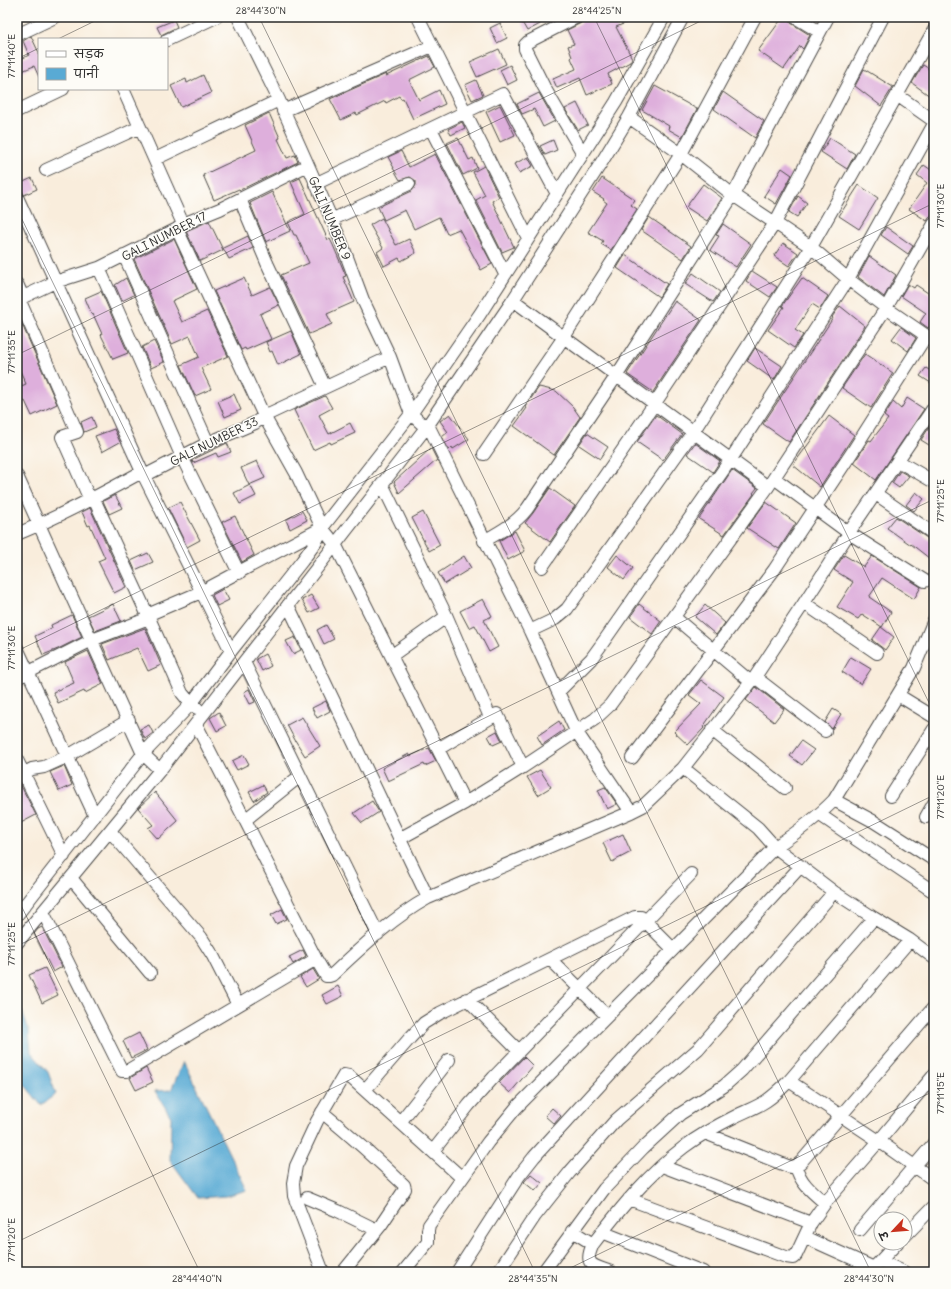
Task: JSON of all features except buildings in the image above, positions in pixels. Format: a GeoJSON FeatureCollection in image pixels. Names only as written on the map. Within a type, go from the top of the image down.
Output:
{"type":"FeatureCollection","features":[{"type":"Feature","properties":{"kind":"street"},"geometry":{"type":"LineString","coordinates":[[17,35],[55,17]]}},
{"type":"Feature","properties":{"kind":"street"},"geometry":{"type":"LineString","coordinates":[[168,40],[216,17]]}},
{"type":"Feature","properties":{"kind":"street","name":"GALI NUMBER 9"},"geometry":{"type":"LineString","coordinates":[[238,17],[308,165],[363,300],[419,421],[484,541],[530,631],[576,731],[631,812]]}},
{"type":"Feature","properties":{"kind":"street"},"geometry":{"type":"LineString","coordinates":[[418,17],[528,238]]}},
{"type":"Feature","properties":{"kind":"street"},"geometry":{"type":"LineString","coordinates":[[577,17],[528,42],[525,45],[525,49],[544,87],[582,152]]}},
{"type":"Feature","properties":{"kind":"street"},"geometry":{"type":"LineString","coordinates":[[664,17],[616,102],[582,152],[557,194],[480,314],[382,484],[335,544],[265,619],[231,651],[197,709],[196,724],[323,973],[326,976],[329,976],[378,934],[414,906],[428,898],[643,806],[683,768],[753,679],[934,407]]}},
{"type":"Feature","properties":{"kind":"street"},"geometry":{"type":"LineString","coordinates":[[20,923],[43,912],[110,831],[152,763],[197,709],[244,662],[265,619],[285,597],[316,542],[322,528],[419,421],[513,300],[629,117],[683,17]]}},
{"type":"Feature","properties":{"kind":"street"},"geometry":{"type":"LineString","coordinates":[[484,454],[564,336],[681,154],[755,17]]}},
{"type":"Feature","properties":{"kind":"street"},"geometry":{"type":"LineString","coordinates":[[795,17],[820,32]]}},
{"type":"Feature","properties":{"kind":"street"},"geometry":{"type":"LineString","coordinates":[[484,541],[512,524],[528,509],[617,375],[733,195],[828,17]]}},
{"type":"Feature","properties":{"kind":"street"},"geometry":{"type":"LineString","coordinates":[[542,567],[655,403],[775,223],[883,17]]}},
{"type":"Feature","properties":{"kind":"street"},"geometry":{"type":"LineString","coordinates":[[530,631],[555,619],[567,610],[693,432],[811,247],[934,30]]}},
{"type":"Feature","properties":{"kind":"street"},"geometry":{"type":"LineString","coordinates":[[154,159],[281,106],[432,46]]}},
{"type":"Feature","properties":{"kind":"street"},"geometry":{"type":"LineString","coordinates":[[17,110],[61,90]]}},
{"type":"Feature","properties":{"kind":"street"},"geometry":{"type":"LineString","coordinates":[[123,90],[154,159],[180,227],[264,416],[296,473],[322,528],[335,544],[465,803]]}},
{"type":"Feature","properties":{"kind":"street"},"geometry":{"type":"LineString","coordinates":[[315,184],[503,94],[557,194]]}},
{"type":"Feature","properties":{"kind":"street"},"geometry":{"type":"LineString","coordinates":[[558,692],[591,658],[604,640],[731,459],[848,279],[934,123],[897,95]]}},
{"type":"Feature","properties":{"kind":"street"},"geometry":{"type":"LineString","coordinates":[[629,117],[681,154],[733,195],[811,247],[848,279],[930,339],[774,570],[632,758]]}},
{"type":"Feature","properties":{"kind":"street"},"geometry":{"type":"LineString","coordinates":[[46,170],[140,127]]}},
{"type":"Feature","properties":{"kind":"street"},"geometry":{"type":"LineString","coordinates":[[431,129],[505,274]]}},
{"type":"Feature","properties":{"kind":"street","name":"GALI NUMBER 17"},"geometry":{"type":"LineString","coordinates":[[20,299],[55,282],[99,268],[308,165]]}},
{"type":"Feature","properties":{"kind":"street"},"geometry":{"type":"LineString","coordinates":[[331,220],[409,184]]}},
{"type":"Feature","properties":{"kind":"street"},"geometry":{"type":"LineString","coordinates":[[17,197],[144,476],[231,651]]}},
{"type":"Feature","properties":{"kind":"street"},"geometry":{"type":"LineString","coordinates":[[240,199],[267,263],[325,387]]}},
{"type":"Feature","properties":{"kind":"street"},"geometry":{"type":"LineString","coordinates":[[399,839],[465,803],[523,767],[595,719],[610,705],[771,482],[886,308],[934,224]]}},
{"type":"Feature","properties":{"kind":"street"},"geometry":{"type":"LineString","coordinates":[[124,255],[208,443]]}},
{"type":"Feature","properties":{"kind":"street"},"geometry":{"type":"LineString","coordinates":[[99,268],[182,457],[239,573]]}},
{"type":"Feature","properties":{"kind":"street"},"geometry":{"type":"LineString","coordinates":[[17,284],[20,299],[77,432],[62,437],[87,493],[94,499],[182,693],[197,709]]}},
{"type":"Feature","properties":{"kind":"street"},"geometry":{"type":"LineString","coordinates":[[513,300],[731,459],[815,509],[849,533],[925,581]]}},
{"type":"Feature","properties":{"kind":"street","name":"GALI NUMBER 33"},"geometry":{"type":"LineString","coordinates":[[17,534],[40,525],[94,499],[138,474],[144,476],[208,443],[254,423],[264,416],[390,357]]}},
{"type":"Feature","properties":{"kind":"street"},"geometry":{"type":"LineString","coordinates":[[898,461],[934,482]]}},
{"type":"Feature","properties":{"kind":"street"},"geometry":{"type":"LineString","coordinates":[[17,476],[129,720],[152,763]]}},
{"type":"Feature","properties":{"kind":"street"},"geometry":{"type":"LineString","coordinates":[[382,484],[446,614],[490,717]]}},
{"type":"Feature","properties":{"kind":"street"},"geometry":{"type":"LineString","coordinates":[[876,494],[934,534]]}},
{"type":"Feature","properties":{"kind":"street"},"geometry":{"type":"LineString","coordinates":[[17,678],[92,640],[149,618],[152,613],[201,592],[239,573],[322,528]]}},
{"type":"Feature","properties":{"kind":"street"},"geometry":{"type":"LineString","coordinates":[[285,597],[428,898]]}},
{"type":"Feature","properties":{"kind":"street"},"geometry":{"type":"LineString","coordinates":[[804,603],[877,653]]}},
{"type":"Feature","properties":{"kind":"street"},"geometry":{"type":"LineString","coordinates":[[391,656],[443,619],[446,614]]}},
{"type":"Feature","properties":{"kind":"street"},"geometry":{"type":"LineString","coordinates":[[674,617],[714,650],[825,731]]}},
{"type":"Feature","properties":{"kind":"street"},"geometry":{"type":"LineString","coordinates":[[403,1272],[428,1242],[429,1225],[488,1142],[516,1108],[673,949],[772,845],[793,835],[820,815],[834,800],[914,668],[934,620]]}},
{"type":"Feature","properties":{"kind":"street"},"geometry":{"type":"LineString","coordinates":[[17,648],[66,757],[95,816]]}},
{"type":"Feature","properties":{"kind":"street"},"geometry":{"type":"LineString","coordinates":[[244,662],[378,934]]}},
{"type":"Feature","properties":{"kind":"street"},"geometry":{"type":"LineString","coordinates":[[898,695],[934,717]]}},
{"type":"Feature","properties":{"kind":"street"},"geometry":{"type":"LineString","coordinates":[[438,749],[497,714],[523,767]]}},
{"type":"Feature","properties":{"kind":"street"},"geometry":{"type":"LineString","coordinates":[[20,776],[32,769],[44,767],[66,757],[129,720]]}},
{"type":"Feature","properties":{"kind":"street"},"geometry":{"type":"LineString","coordinates":[[17,942],[20,923],[64,856],[95,816],[196,724]]}},
{"type":"Feature","properties":{"kind":"street"},"geometry":{"type":"LineString","coordinates":[[891,796],[934,729]]}},
{"type":"Feature","properties":{"kind":"street"},"geometry":{"type":"LineString","coordinates":[[712,730],[785,788]]}},
{"type":"Feature","properties":{"kind":"street"},"geometry":{"type":"LineString","coordinates":[[17,760],[20,776],[64,856]]}},
{"type":"Feature","properties":{"kind":"street"},"geometry":{"type":"LineString","coordinates":[[683,768],[758,828],[772,845],[834,892],[910,940],[934,958]]}},
{"type":"Feature","properties":{"kind":"street"},"geometry":{"type":"LineString","coordinates":[[245,820],[300,776]]}},
{"type":"Feature","properties":{"kind":"street"},"geometry":{"type":"LineString","coordinates":[[834,800],[873,821],[934,860]]}},
{"type":"Feature","properties":{"kind":"street"},"geometry":{"type":"LineString","coordinates":[[926,817],[934,803]]}},
{"type":"Feature","properties":{"kind":"street"},"geometry":{"type":"LineString","coordinates":[[820,815],[931,890]]}},
{"type":"Feature","properties":{"kind":"street"},"geometry":{"type":"LineString","coordinates":[[110,831],[201,937],[213,956],[238,1005]]}},
{"type":"Feature","properties":{"kind":"street"},"geometry":{"type":"LineString","coordinates":[[456,1272],[519,1176],[534,1157],[801,866]]}},
{"type":"Feature","properties":{"kind":"street"},"geometry":{"type":"LineString","coordinates":[[433,1151],[469,1105],[519,1051],[691,874]]}},
{"type":"Feature","properties":{"kind":"street"},"geometry":{"type":"LineString","coordinates":[[72,878],[150,973]]}},
{"type":"Feature","properties":{"kind":"street"},"geometry":{"type":"LineString","coordinates":[[498,1272],[535,1216],[570,1172],[616,1120],[698,1049],[834,892]]}},
{"type":"Feature","properties":{"kind":"street"},"geometry":{"type":"LineString","coordinates":[[43,912],[122,1071],[127,1071],[316,959]]}},
{"type":"Feature","properties":{"kind":"street"},"geometry":{"type":"LineString","coordinates":[[365,1090],[410,1038],[424,1024],[440,1013],[635,917],[641,917],[673,949]]}},
{"type":"Feature","properties":{"kind":"street"},"geometry":{"type":"LineString","coordinates":[[542,1272],[604,1189],[643,1148],[680,1114],[724,1086],[742,1070],[874,918]]}},
{"type":"Feature","properties":{"kind":"street"},"geometry":{"type":"LineString","coordinates":[[611,1272],[592,1264],[589,1261],[588,1255],[593,1244],[628,1199],[684,1147],[705,1133],[765,1102],[789,1081],[910,940]]}},
{"type":"Feature","properties":{"kind":"street"},"geometry":{"type":"LineString","coordinates":[[550,959],[607,1016]]}},
{"type":"Feature","properties":{"kind":"street"},"geometry":{"type":"LineString","coordinates":[[467,999],[519,1051]]}},
{"type":"Feature","properties":{"kind":"street"},"geometry":{"type":"LineString","coordinates":[[705,1133],[790,1167],[796,1166],[841,1116],[934,1007]]}},
{"type":"Feature","properties":{"kind":"street"},"geometry":{"type":"LineString","coordinates":[[401,1121],[449,1060]]}},
{"type":"Feature","properties":{"kind":"street"},"geometry":{"type":"LineString","coordinates":[[323,1272],[294,1196],[293,1183],[296,1166],[322,1112],[344,1075],[349,1076],[401,1121],[462,1178]]}},
{"type":"Feature","properties":{"kind":"street"},"geometry":{"type":"LineString","coordinates":[[628,1199],[786,1257],[793,1258],[796,1255],[811,1223],[825,1203],[934,1075]]}},
{"type":"Feature","properties":{"kind":"street"},"geometry":{"type":"LineString","coordinates":[[789,1081],[934,1180]]}},
{"type":"Feature","properties":{"kind":"street"},"geometry":{"type":"LineString","coordinates":[[322,1112],[355,1139],[405,1187],[404,1191],[377,1230],[345,1271]]}},
{"type":"Feature","properties":{"kind":"street"},"geometry":{"type":"LineString","coordinates":[[860,1230],[934,1143]]}},
{"type":"Feature","properties":{"kind":"street"},"geometry":{"type":"LineString","coordinates":[[662,1166],[811,1223]]}},
{"type":"Feature","properties":{"kind":"street"},"geometry":{"type":"LineString","coordinates":[[796,1166],[802,1182],[825,1203]]}},
{"type":"Feature","properties":{"kind":"street"},"geometry":{"type":"LineString","coordinates":[[307,1198],[377,1230]]}},
{"type":"Feature","properties":{"kind":"street"},"geometry":{"type":"LineString","coordinates":[[913,1228],[934,1206]]}},
{"type":"Feature","properties":{"kind":"street"},"geometry":{"type":"LineString","coordinates":[[572,1232],[593,1244]]}},
{"type":"Feature","properties":{"kind":"street"},"geometry":{"type":"LineString","coordinates":[[602,1232],[703,1272]]}},
{"type":"Feature","properties":{"kind":"street"},"geometry":{"type":"LineString","coordinates":[[805,1237],[875,1267],[904,1272]]}},
{"type":"Feature","properties":{"kind":"street"},"geometry":{"type":"LineString","coordinates":[[875,1267],[890,1251]]}},
{"type":"Feature","properties":{"kind":"water"},"geometry":{"type":"Polygon","coordinates":[[[17,997],[29,1030],[31,1052],[48,1072],[56,1094],[41,1105],[24,1084],[17,1087],[17,997]]]}},
{"type":"Feature","properties":{"kind":"water"},"geometry":{"type":"Polygon","coordinates":[[[184,1061],[247,1190],[226,1196],[198,1198],[170,1160],[171,1117],[155,1091],[171,1090],[184,1061]]]}}]}
